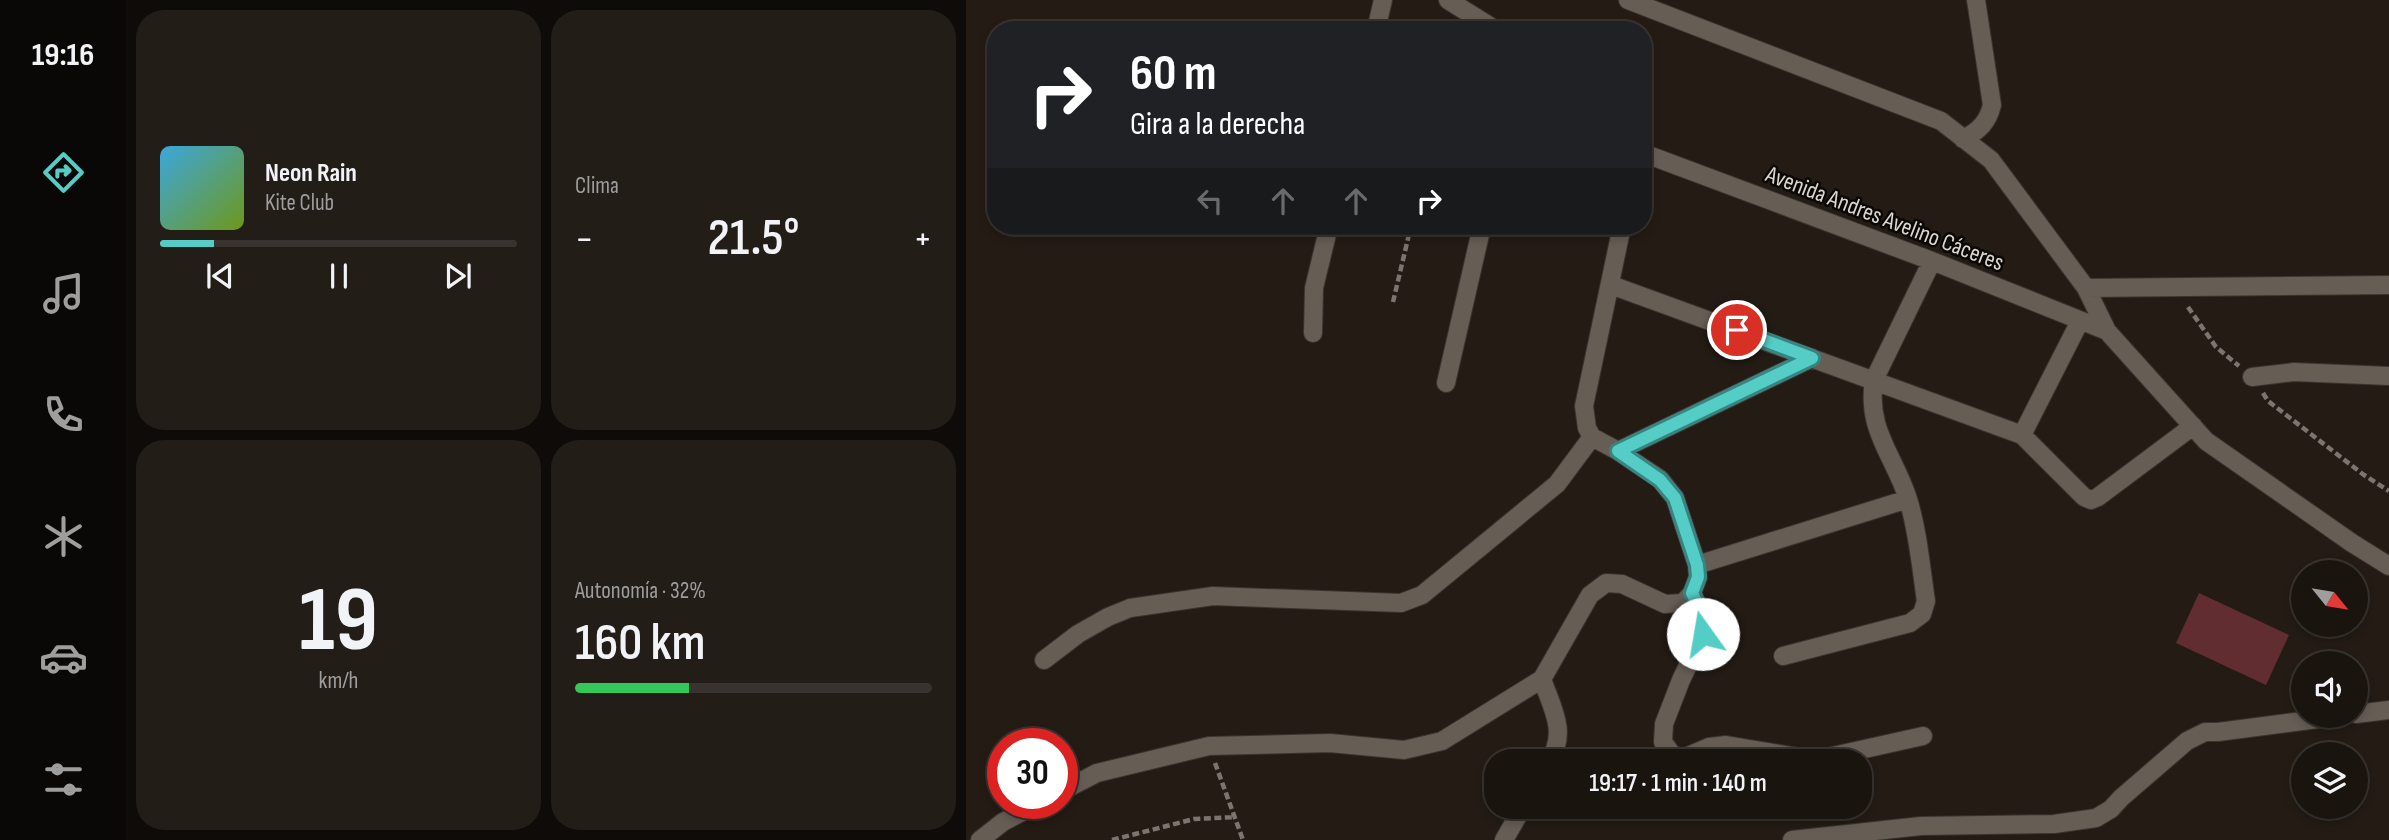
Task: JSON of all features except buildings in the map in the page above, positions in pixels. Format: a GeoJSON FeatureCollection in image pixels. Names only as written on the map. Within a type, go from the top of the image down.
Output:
{"type":"FeatureCollection","features":[{"type":"Feature","properties":{"kind":"street"},"geometry":{"type":"LineString","coordinates":[[1378,21],[1383,0]]}},
{"type":"Feature","properties":{"kind":"street"},"geometry":{"type":"LineString","coordinates":[[1448,0],[1482,21]]}},
{"type":"Feature","properties":{"kind":"street"},"geometry":{"type":"LineString","coordinates":[[1628,0],[1941,121],[1991,160],[2086,288],[2107,331],[2206,441],[2389,566]]}},
{"type":"Feature","properties":{"kind":"street"},"geometry":{"type":"LineString","coordinates":[[1964,139],[1983,125],[1992,105],[1976,0]]}},
{"type":"Feature","properties":{"kind":"street","name":"Avenida Andres Avelino Cáceres"},"geometry":{"type":"LineString","coordinates":[[1652,156],[1932,261],[2107,331]]}},
{"type":"Feature","properties":{"kind":"street"},"geometry":{"type":"LineString","coordinates":[[1312,333],[1314,288],[1327,235]]}},
{"type":"Feature","properties":{"kind":"street"},"geometry":{"type":"LineString","coordinates":[[1446,383],[1480,235]]}},
{"type":"Feature","properties":{"kind":"street"},"geometry":{"type":"LineString","coordinates":[[1078,783],[1097,773],[1209,746],[1330,743],[1404,750],[1442,741],[1542,679],[1590,595],[1606,583],[1622,584],[1665,604],[1683,603],[1692,593],[1698,577],[1697,565],[1675,498],[1660,480],[1592,437],[1587,428],[1584,406],[1620,235]]}},
{"type":"Feature","properties":{"kind":"street"},"geometry":{"type":"LineString","coordinates":[[1783,656],[1910,623],[1922,614],[1926,601],[1908,499],[1878,434],[1871,395],[1874,380],[1932,261]]}},
{"type":"Feature","properties":{"kind":"street"},"geometry":{"type":"LineString","coordinates":[[1611,285],[2022,435],[2084,497],[2091,500],[2098,498],[2193,426]]}},
{"type":"Feature","properties":{"kind":"street"},"geometry":{"type":"LineString","coordinates":[[2086,288],[2389,285]]}},
{"type":"Feature","properties":{"kind":"street"},"geometry":{"type":"LineString","coordinates":[[2022,435],[2080,321]]}},
{"type":"Feature","properties":{"kind":"street"},"geometry":{"type":"LineString","coordinates":[[1618,451],[1812,358]]}},
{"type":"Feature","properties":{"kind":"street"},"geometry":{"type":"LineString","coordinates":[[2252,377],[2294,372],[2389,376]]}},
{"type":"Feature","properties":{"kind":"street"},"geometry":{"type":"LineString","coordinates":[[1044,660],[1098,623],[1130,608],[1213,596],[1401,603],[1422,596],[1557,484],[1592,437]]}},
{"type":"Feature","properties":{"kind":"street"},"geometry":{"type":"LineString","coordinates":[[1697,565],[1908,499]]}},
{"type":"Feature","properties":{"kind":"street"},"geometry":{"type":"LineString","coordinates":[[1692,593],[1703,616],[1703,634],[1664,724],[1663,742],[1671,754],[1681,759],[1709,747],[1726,746],[1815,760],[1923,737]]}},
{"type":"Feature","properties":{"kind":"street"},"geometry":{"type":"LineString","coordinates":[[1542,679],[1555,714],[1560,738],[1555,749]]}},
{"type":"Feature","properties":{"kind":"street"},"geometry":{"type":"LineString","coordinates":[[2368,712],[2389,709]]}},
{"type":"Feature","properties":{"kind":"street"},"geometry":{"type":"LineString","coordinates":[[1791,840],[1921,826],[2054,824],[2096,818],[2111,809],[2120,798],[2187,741],[2205,732],[2291,722]]}},
{"type":"Feature","properties":{"kind":"street"},"geometry":{"type":"LineString","coordinates":[[980,840],[1009,819]]}},
{"type":"Feature","properties":{"kind":"street"},"geometry":{"type":"LineString","coordinates":[[1504,840],[1515,819]]}},
{"type":"Feature","properties":{"kind":"path"},"geometry":{"type":"LineString","coordinates":[[1392,302],[1409,235]]}},
{"type":"Feature","properties":{"kind":"path"},"geometry":{"type":"LineString","coordinates":[[1209,746],[1243,840]]}},
{"type":"Feature","properties":{"kind":"path"},"geometry":{"type":"LineString","coordinates":[[1112,840],[1194,819],[1235,817]]}},
{"type":"Feature","properties":{"kind":"shaded area"},"geometry":{"type":"Polygon","coordinates":[[[2199,593],[2289,635],[2266,685],[2176,643],[2199,593]]]}},
{"type":"Feature","properties":{"kind":"route"},"geometry":{"type":"LineString","coordinates":[[1703,634],[1703,616],[1692,593],[1698,577],[1697,565],[1675,498],[1660,480],[1618,451],[1812,358],[1737,330]]}}]}
